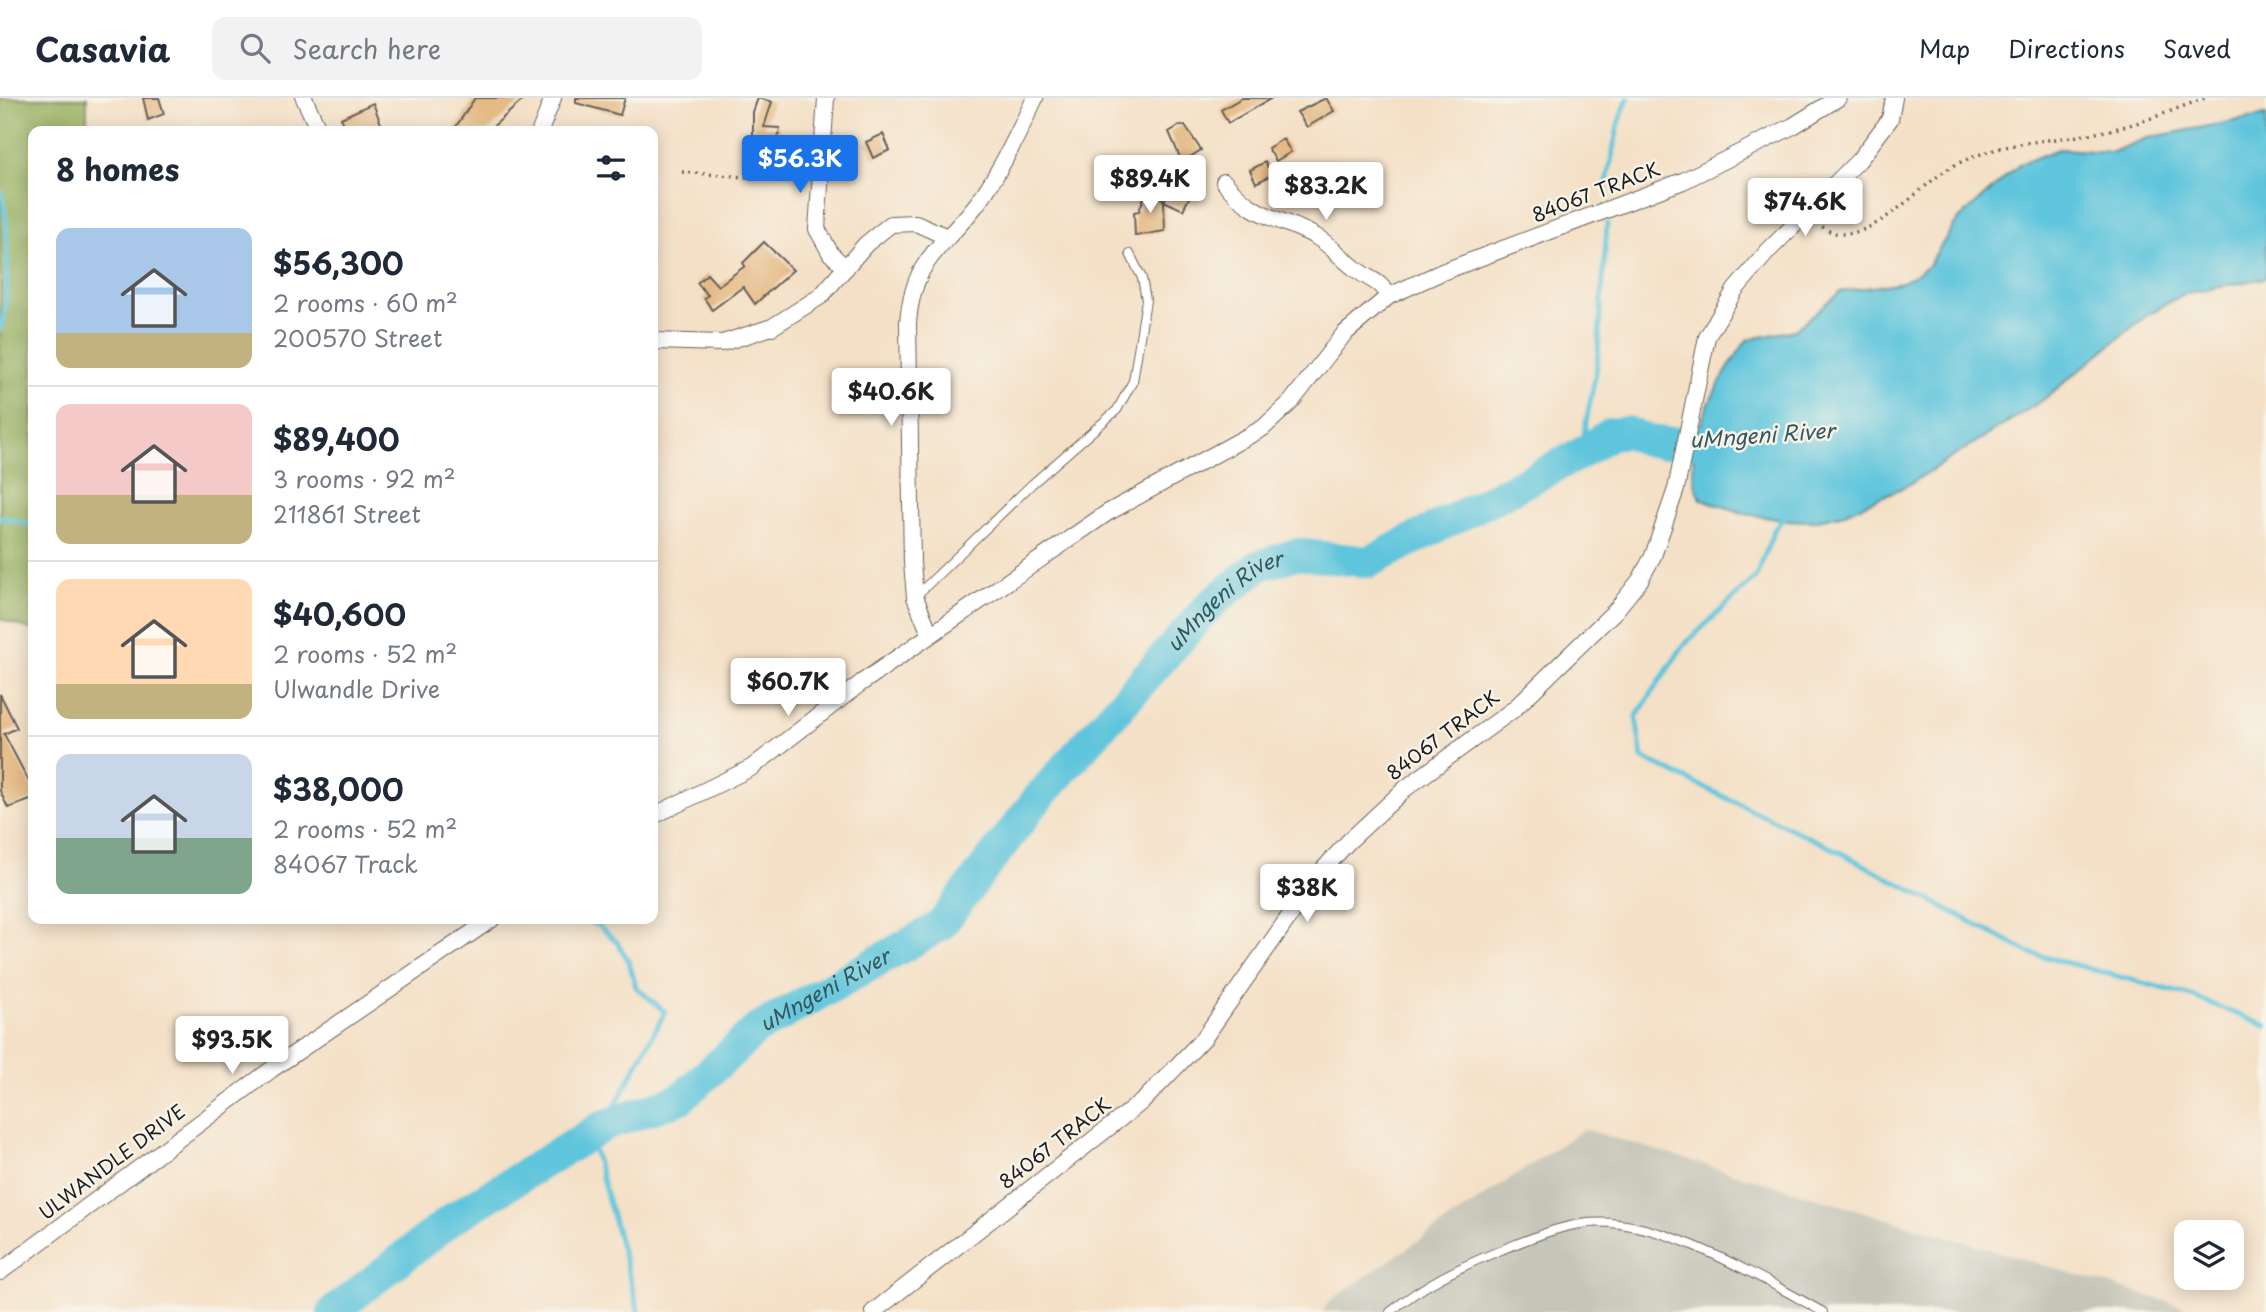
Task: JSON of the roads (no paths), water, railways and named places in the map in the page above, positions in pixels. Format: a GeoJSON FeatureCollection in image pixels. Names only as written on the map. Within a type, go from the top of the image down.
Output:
{"type":"FeatureCollection","features":[{"type":"Feature","properties":{"kind":"street"},"geometry":{"type":"LineString","coordinates":[[304,98],[317,126]]}},
{"type":"Feature","properties":{"kind":"street"},"geometry":{"type":"LineString","coordinates":[[542,126],[553,98]]}},
{"type":"Feature","properties":{"kind":"street"},"geometry":{"type":"LineString","coordinates":[[826,98],[817,229],[831,254],[846,268]]}},
{"type":"Feature","properties":{"kind":"street"},"geometry":{"type":"LineString","coordinates":[[658,814],[751,768],[930,634],[915,597],[911,513],[910,306],[918,273],[981,199],[1000,170],[1035,98]]}},
{"type":"Feature","properties":{"kind":"street","name":"84067 TRACK"},"geometry":{"type":"LineString","coordinates":[[930,634],[1107,513],[1263,428],[1291,402],[1344,334],[1389,296],[1442,272],[1683,181],[1793,126],[1839,98]]}},
{"type":"Feature","properties":{"kind":"street","name":"84067 TRACK"},"geometry":{"type":"LineString","coordinates":[[873,1312],[1144,1100],[1204,1038],[1319,874],[1348,842],[1406,788],[1514,709],[1616,610],[1640,580],[1653,556],[1676,489],[1707,337],[1735,290],[1807,209],[1859,160],[1890,119],[1894,98]]}},
{"type":"Feature","properties":{"kind":"street"},"geometry":{"type":"LineString","coordinates":[[1224,182],[1242,203],[1268,218],[1295,227],[1330,245],[1358,271],[1379,282],[1389,296]]}},
{"type":"Feature","properties":{"kind":"street"},"geometry":{"type":"LineString","coordinates":[[658,341],[722,343],[772,327],[808,306],[866,244],[891,224],[916,223],[947,237]]}},
{"type":"Feature","properties":{"kind":"street","name":"ULWANDLE DRIVE"},"geometry":{"type":"LineString","coordinates":[[0,1272],[272,1069],[485,924]]}},
{"type":"Feature","properties":{"kind":"lane"},"geometry":{"type":"LineString","coordinates":[[915,597],[1048,468],[1107,419],[1128,394],[1138,364],[1147,295],[1130,254]]}},
{"type":"Feature","properties":{"kind":"lane"},"geometry":{"type":"LineString","coordinates":[[1390,1312],[1416,1290],[1455,1269],[1545,1232],[1584,1223],[1651,1229],[1745,1270],[1823,1312]]}},
{"type":"Feature","properties":{"kind":"water"},"geometry":{"type":"Polygon","coordinates":[[[2266,115],[2266,278],[2184,294],[2147,315],[2043,400],[1906,486],[1840,515],[1813,521],[1783,520],[1746,514],[1701,499],[1694,479],[1693,459],[1697,437],[1713,395],[1747,340],[1795,330],[1840,292],[1903,282],[1927,267],[1958,220],[2020,164],[2058,149],[2113,152],[2147,138],[2266,115]]]}},
{"type":"Feature","properties":{"kind":"waterway"},"geometry":{"type":"LineString","coordinates":[[1606,187],[1619,121],[1628,98]]}},
{"type":"Feature","properties":{"kind":"waterway"},"geometry":{"type":"LineString","coordinates":[[0,190],[7,259],[0,330]]}},
{"type":"Feature","properties":{"kind":"waterway"},"geometry":{"type":"LineString","coordinates":[[1580,454],[1597,366],[1607,224]]}},
{"type":"Feature","properties":{"kind":"waterway","name":"uMngeni River"},"geometry":{"type":"LineString","coordinates":[[333,1312],[452,1219],[605,1125],[680,1099],[757,1029],[940,926],[1039,797],[1210,605],[1258,566],[1296,554],[1369,562],[1580,454],[1610,434],[1627,432],[1648,441],[1664,443],[1739,439]]}},
{"type":"Feature","properties":{"kind":"waterway"},"geometry":{"type":"LineString","coordinates":[[1785,516],[1774,530],[1756,577],[1683,646],[1636,717],[1642,758],[1834,849],[2030,953],[2192,996],[2266,1026]]}},
{"type":"Feature","properties":{"kind":"waterway"},"geometry":{"type":"LineString","coordinates":[[0,517],[28,524]]}},
{"type":"Feature","properties":{"kind":"waterway"},"geometry":{"type":"LineString","coordinates":[[594,924],[617,942],[629,962],[636,987],[665,1012],[605,1125]]}},
{"type":"Feature","properties":{"kind":"waterway"},"geometry":{"type":"LineString","coordinates":[[590,1135],[639,1312]]}}]}
